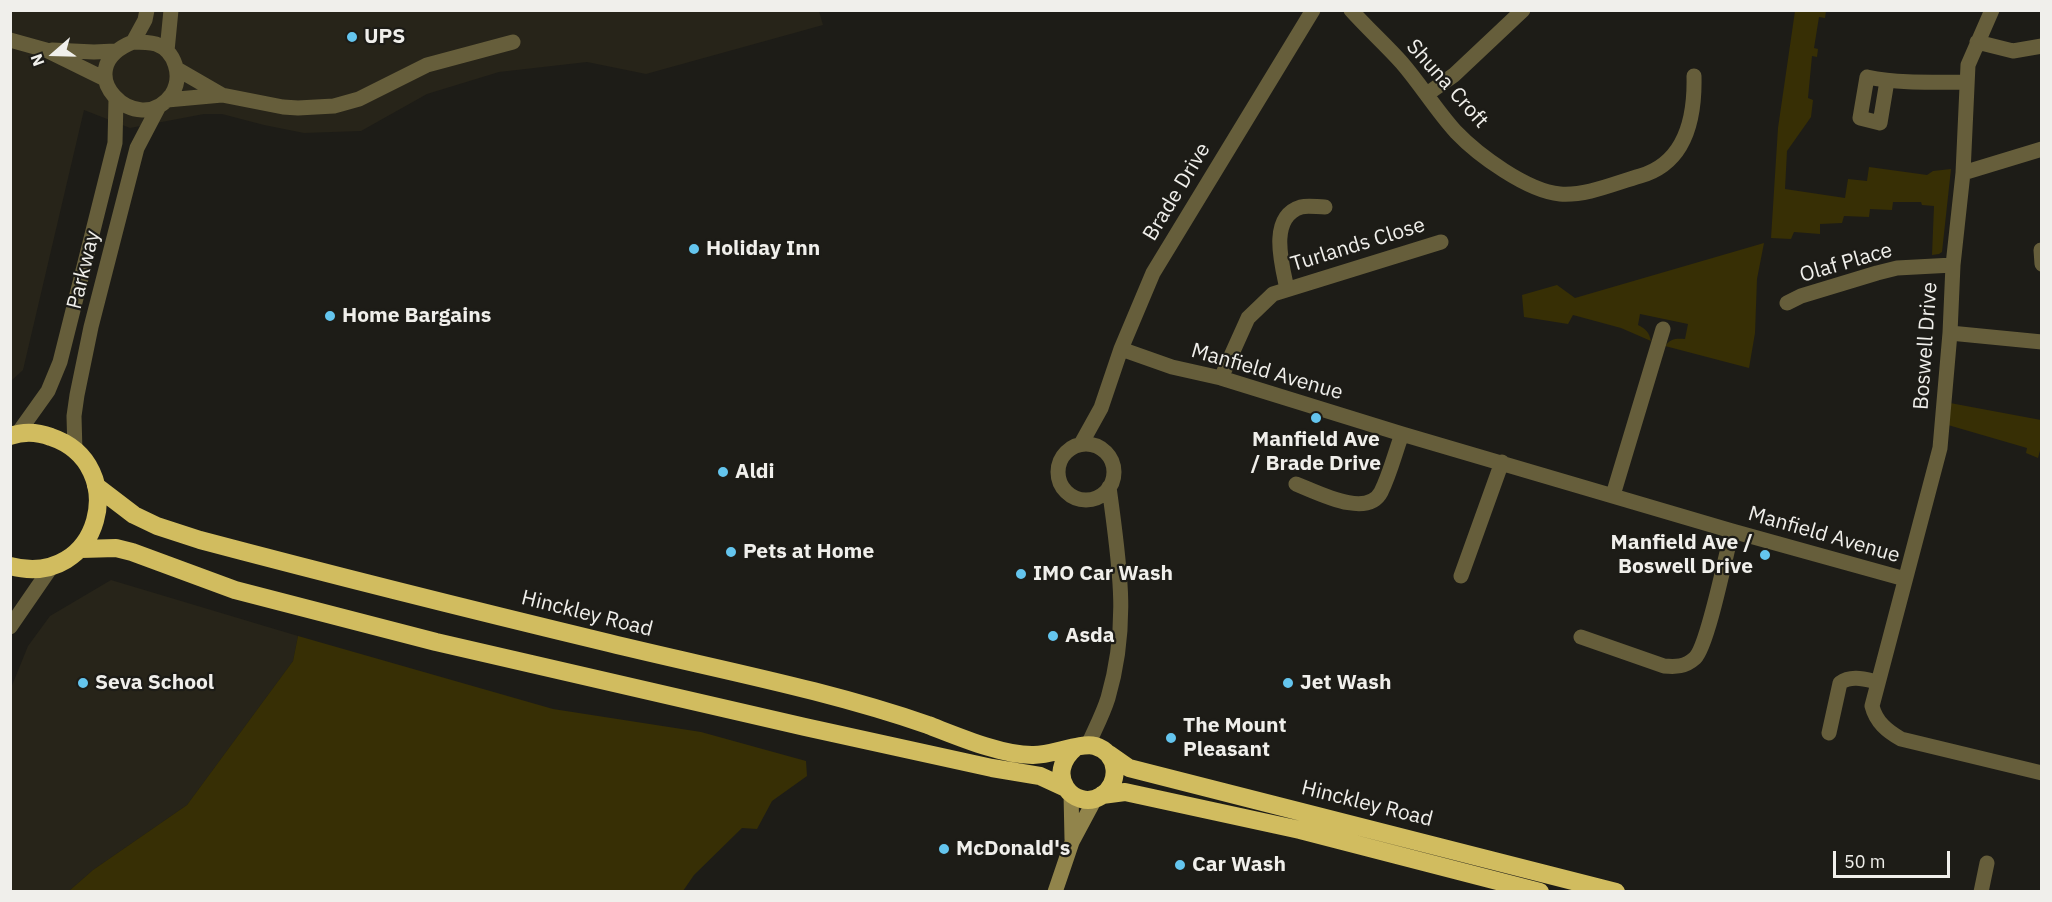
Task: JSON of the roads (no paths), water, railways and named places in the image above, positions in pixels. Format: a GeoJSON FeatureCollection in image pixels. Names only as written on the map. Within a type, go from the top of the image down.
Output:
{"type":"FeatureCollection","features":[{"type":"Feature","properties":{"kind":"highway"},"geometry":{"type":"LineString","coordinates":[[10,566],[30,569],[52,567],[72,557],[81,549],[94,526],[98,500],[96,486],[88,466],[75,452],[57,439],[44,434],[14,434]]}},
{"type":"Feature","properties":{"kind":"highway","name":"Hinckley Road"},"geometry":{"type":"LineString","coordinates":[[96,486],[134,515],[157,526],[200,540],[620,646],[836,697],[888,711],[1013,753],[1043,755],[1094,749],[1129,768],[1616,891]]}},
{"type":"Feature","properties":{"kind":"highway"},"geometry":{"type":"LineString","coordinates":[[81,549],[116,548],[235,590],[436,642],[804,727],[992,768],[1040,776],[1083,799],[1099,797],[1112,786],[1115,774],[1114,763],[1094,749],[1066,755],[1061,769],[1062,780],[1069,791]]}},
{"type":"Feature","properties":{"kind":"highway","name":"Hinckley Road"},"geometry":{"type":"LineString","coordinates":[[1099,797],[1125,792],[1137,794],[1300,830],[1540,891]]}},
{"type":"Feature","properties":{"kind":"street"},"geometry":{"type":"LineString","coordinates":[[133,42],[145,20],[147,10]]}},
{"type":"Feature","properties":{"kind":"street"},"geometry":{"type":"LineString","coordinates":[[163,103],[174,90],[177,79],[177,69],[168,51],[171,10]]}},
{"type":"Feature","properties":{"kind":"street","name":"Brade Drive"},"geometry":{"type":"LineString","coordinates":[[1081,444],[1101,408],[1140,300],[1164,252],[1313,10]]}},
{"type":"Feature","properties":{"kind":"street","name":"Shuna Croft"},"geometry":{"type":"LineString","coordinates":[[1351,10],[1402,63],[1456,132],[1501,169],[1528,185],[1561,194],[1583,192],[1645,174],[1669,159],[1688,132],[1695,102],[1694,76]]}},
{"type":"Feature","properties":{"kind":"street"},"geometry":{"type":"LineString","coordinates":[[1427,94],[1454,75],[1523,10]]}},
{"type":"Feature","properties":{"kind":"street","name":"Boswell Drive"},"geometry":{"type":"LineString","coordinates":[[1992,10],[1968,65],[1963,173],[1953,265],[1950,333],[1940,448],[1873,698],[1874,714],[1890,733],[1901,739],[2042,773]]}},
{"type":"Feature","properties":{"kind":"street"},"geometry":{"type":"LineString","coordinates":[[10,40],[46,50],[105,79]]}},
{"type":"Feature","properties":{"kind":"street"},"geometry":{"type":"LineString","coordinates":[[168,51],[156,44],[133,42],[115,51],[109,57],[105,79],[116,99],[133,109],[146,110],[163,103],[222,95],[283,107],[334,106],[359,99],[427,65],[513,42]]}},
{"type":"Feature","properties":{"kind":"street"},"geometry":{"type":"LineString","coordinates":[[1977,42],[2013,51],[2042,46]]}},
{"type":"Feature","properties":{"kind":"street"},"geometry":{"type":"LineString","coordinates":[[46,50],[115,51]]}},
{"type":"Feature","properties":{"kind":"street"},"geometry":{"type":"LineString","coordinates":[[177,69],[222,95]]}},
{"type":"Feature","properties":{"kind":"street"},"geometry":{"type":"LineString","coordinates":[[1887,81],[1967,82]]}},
{"type":"Feature","properties":{"kind":"street","name":"Parkway"},"geometry":{"type":"LineString","coordinates":[[14,434],[48,391],[60,362],[115,142],[116,99]]}},
{"type":"Feature","properties":{"kind":"street","name":"Parkway"},"geometry":{"type":"LineString","coordinates":[[75,452],[74,416],[77,394],[96,305],[137,148],[163,103]]}},
{"type":"Feature","properties":{"kind":"street"},"geometry":{"type":"LineString","coordinates":[[1963,173],[2042,149]]}},
{"type":"Feature","properties":{"kind":"street","name":"Turlands Close"},"geometry":{"type":"LineString","coordinates":[[1287,289],[1279,254],[1279,236],[1285,221],[1294,210],[1304,206],[1325,207]]}},
{"type":"Feature","properties":{"kind":"street","name":"Turlands Close"},"geometry":{"type":"LineString","coordinates":[[1221,378],[1248,318],[1273,294],[1441,242]]}},
{"type":"Feature","properties":{"kind":"street"},"geometry":{"type":"LineString","coordinates":[[2041,250],[2042,264]]}},
{"type":"Feature","properties":{"kind":"street","name":"Olaf Place"},"geometry":{"type":"LineString","coordinates":[[1787,303],[1801,296],[1887,271],[1953,265]]}},
{"type":"Feature","properties":{"kind":"street"},"geometry":{"type":"LineString","coordinates":[[1613,495],[1663,329]]}},
{"type":"Feature","properties":{"kind":"street"},"geometry":{"type":"LineString","coordinates":[[1950,333],[2042,342]]}},
{"type":"Feature","properties":{"kind":"street","name":"Manfield Avenue"},"geometry":{"type":"LineString","coordinates":[[1121,349],[1173,367],[1221,378],[1732,531],[1905,579]]}},
{"type":"Feature","properties":{"kind":"street","name":"Brade Drive"},"geometry":{"type":"LineString","coordinates":[[1097,446],[1101,408]]}},
{"type":"Feature","properties":{"kind":"street"},"geometry":{"type":"LineString","coordinates":[[1296,484],[1350,504],[1361,505],[1372,501],[1380,494],[1402,434]]}},
{"type":"Feature","properties":{"kind":"street"},"geometry":{"type":"LineString","coordinates":[[1081,444],[1097,446],[1107,454],[1112,462],[1113,479],[1109,488],[1095,498],[1083,499],[1071,495],[1064,489],[1058,475],[1065,454],[1081,444]]}},
{"type":"Feature","properties":{"kind":"street"},"geometry":{"type":"LineString","coordinates":[[1461,576],[1502,462]]}},
{"type":"Feature","properties":{"kind":"street"},"geometry":{"type":"LineString","coordinates":[[1094,749],[1113,678],[1121,632],[1121,586],[1109,488]]}},
{"type":"Feature","properties":{"kind":"street"},"geometry":{"type":"LineString","coordinates":[[1095,498],[1115,537]]}},
{"type":"Feature","properties":{"kind":"street","name":"Manfield Avenue"},"geometry":{"type":"LineString","coordinates":[[1581,637],[1664,666],[1676,667],[1687,664],[1702,649],[1732,531]]}},
{"type":"Feature","properties":{"kind":"street"},"geometry":{"type":"LineString","coordinates":[[10,627],[52,567]]}},
{"type":"Feature","properties":{"kind":"street"},"geometry":{"type":"LineString","coordinates":[[1829,733],[1840,683],[1852,678],[1877,682]]}},
{"type":"Feature","properties":{"kind":"street"},"geometry":{"type":"LineString","coordinates":[[1069,791],[1072,842]]}},
{"type":"Feature","properties":{"kind":"street"},"geometry":{"type":"LineString","coordinates":[[1055,891],[1072,842],[1099,797]]}},
{"type":"Feature","properties":{"kind":"street"},"geometry":{"type":"LineString","coordinates":[[1981,891],[1987,863]]}},
{"type":"Feature","properties":{"kind":"place","name":"UPS"},"geometry":{"type":"Point","coordinates":[352,37]}},
{"type":"Feature","properties":{"kind":"place","name":"Holiday Inn"},"geometry":{"type":"Point","coordinates":[694,249]}},
{"type":"Feature","properties":{"kind":"place","name":"Home Bargains"},"geometry":{"type":"Point","coordinates":[330,316]}},
{"type":"Feature","properties":{"kind":"place","name":"Manfield Ave / Brade Drive"},"geometry":{"type":"Point","coordinates":[1316,418]}},
{"type":"Feature","properties":{"kind":"place","name":"Aldi"},"geometry":{"type":"Point","coordinates":[723,472]}},
{"type":"Feature","properties":{"kind":"place","name":"Pets at Home"},"geometry":{"type":"Point","coordinates":[731,552]}},
{"type":"Feature","properties":{"kind":"place","name":"Manfield Ave / Boswell Drive"},"geometry":{"type":"Point","coordinates":[1765,555]}},
{"type":"Feature","properties":{"kind":"place","name":"IMO Car Wash"},"geometry":{"type":"Point","coordinates":[1021,574]}},
{"type":"Feature","properties":{"kind":"place","name":"Asda"},"geometry":{"type":"Point","coordinates":[1053,636]}},
{"type":"Feature","properties":{"kind":"place","name":"Seva School"},"geometry":{"type":"Point","coordinates":[83,683]}},
{"type":"Feature","properties":{"kind":"place","name":"Jet Wash"},"geometry":{"type":"Point","coordinates":[1288,683]}},
{"type":"Feature","properties":{"kind":"place","name":"The Mount Pleasant"},"geometry":{"type":"Point","coordinates":[1171,738]}},
{"type":"Feature","properties":{"kind":"place","name":"McDonald's"},"geometry":{"type":"Point","coordinates":[944,849]}},
{"type":"Feature","properties":{"kind":"place","name":"Car Wash"},"geometry":{"type":"Point","coordinates":[1180,865]}}]}
